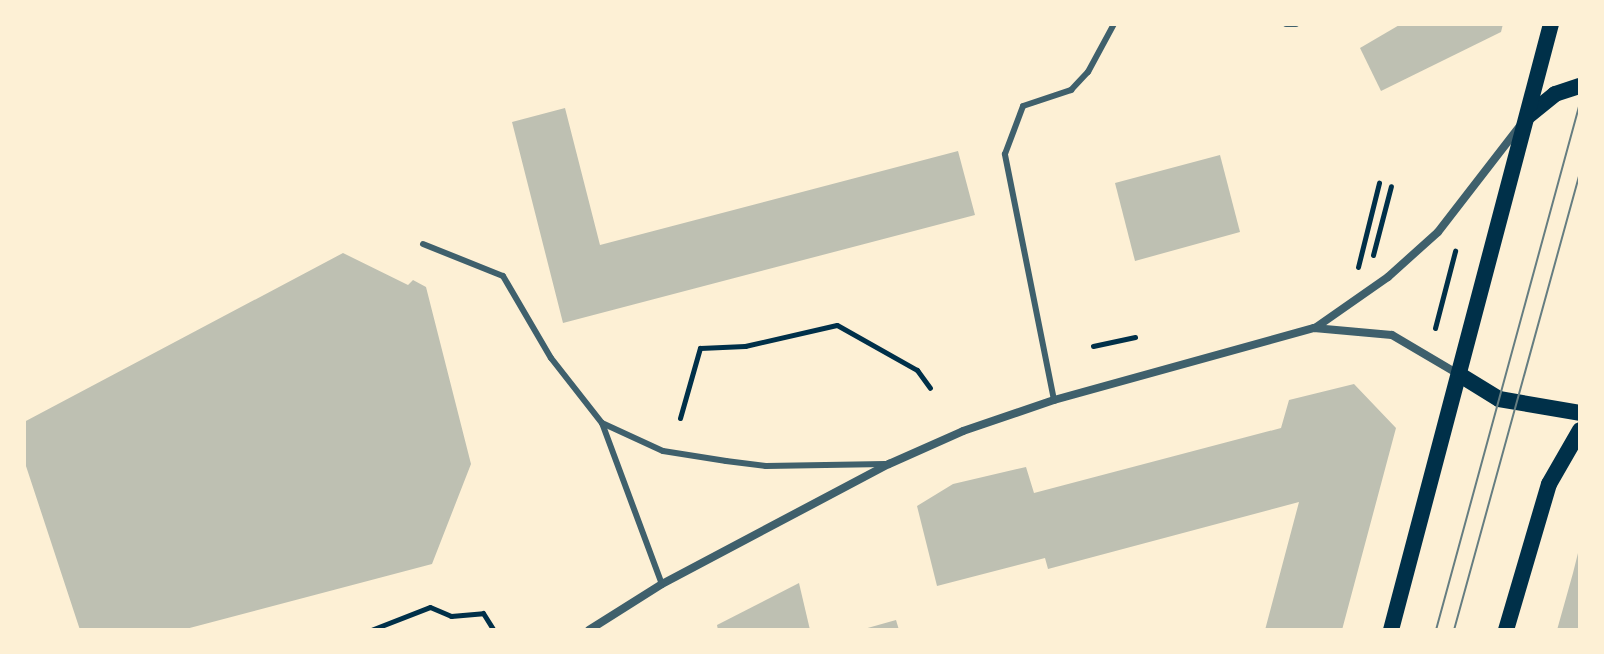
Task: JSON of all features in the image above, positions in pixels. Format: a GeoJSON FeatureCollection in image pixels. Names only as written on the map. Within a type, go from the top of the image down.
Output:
{"type":"FeatureCollection","features":[{"type":"Feature","properties":{"kind":"main road"},"geometry":{"type":"LineString","coordinates":[[1391,630],[1551,24]]}},
{"type":"Feature","properties":{"kind":"main road"},"geometry":{"type":"LineString","coordinates":[[1527,117],[1555,94],[1580,86]]}},
{"type":"Feature","properties":{"kind":"main road"},"geometry":{"type":"LineString","coordinates":[[1460,375],[1499,399],[1580,413]]}},
{"type":"Feature","properties":{"kind":"main road"},"geometry":{"type":"LineString","coordinates":[[1506,630],[1549,484],[1580,430]]}},
{"type":"Feature","properties":{"kind":"street"},"geometry":{"type":"LineString","coordinates":[[589,630],[662,584],[889,464],[963,431],[1054,400],[1314,328],[1388,277],[1438,232],[1527,117]]}},
{"type":"Feature","properties":{"kind":"street"},"geometry":{"type":"LineString","coordinates":[[1314,328],[1392,335],[1460,375]]}},
{"type":"Feature","properties":{"kind":"lane"},"geometry":{"type":"LineString","coordinates":[[1054,400],[1005,154],[1009,134],[1023,106],[1071,90],[1088,72],[1114,24]]}},
{"type":"Feature","properties":{"kind":"lane"},"geometry":{"type":"LineString","coordinates":[[1286,24],[1296,24]]}},
{"type":"Feature","properties":{"kind":"lane"},"geometry":{"type":"LineString","coordinates":[[423,244],[503,276],[551,358],[602,423],[662,584]]}},
{"type":"Feature","properties":{"kind":"lane"},"geometry":{"type":"LineString","coordinates":[[602,423],[663,451],[726,461],[766,466],[889,464]]}},
{"type":"Feature","properties":{"kind":"path"},"geometry":{"type":"LineString","coordinates":[[1354,283],[1379,183]]}},
{"type":"Feature","properties":{"kind":"path"},"geometry":{"type":"LineString","coordinates":[[1369,272],[1391,186]]}},
{"type":"Feature","properties":{"kind":"path"},"geometry":{"type":"LineString","coordinates":[[1435,328],[1455,250]]}},
{"type":"Feature","properties":{"kind":"path"},"geometry":{"type":"LineString","coordinates":[[680,418],[700,348],[745,346],[837,325],[917,370],[930,388]]}},
{"type":"Feature","properties":{"kind":"path"},"geometry":{"type":"LineString","coordinates":[[1093,346],[1135,337]]}},
{"type":"Feature","properties":{"kind":"path"},"geometry":{"type":"LineString","coordinates":[[371,630],[430,607],[451,616],[483,613],[493,629]]}},
{"type":"Feature","properties":{"kind":"building"},"geometry":{"type":"Polygon","coordinates":[[[1401,24],[1503,24],[1501,32],[1381,91],[1360,48],[1401,24]]]}},
{"type":"Feature","properties":{"kind":"building"},"geometry":{"type":"Polygon","coordinates":[[[565,108],[600,245],[958,151],[975,215],[563,323],[512,122],[565,108]]]}},
{"type":"Feature","properties":{"kind":"building"},"geometry":{"type":"Polygon","coordinates":[[[1220,155],[1240,232],[1135,261],[1115,183],[1220,155]]]}},
{"type":"Feature","properties":{"kind":"building"},"geometry":{"type":"Polygon","coordinates":[[[343,253],[408,285],[413,280],[426,287],[471,464],[432,564],[182,630],[80,630],[24,460],[24,422],[343,253]]]}},
{"type":"Feature","properties":{"kind":"building"},"geometry":{"type":"Polygon","coordinates":[[[1354,384],[1396,428],[1342,630],[1265,630],[1299,502],[1048,569],[1045,558],[937,586],[917,506],[953,484],[1026,467],[1034,493],[1281,428],[1289,400],[1354,384]]]}},
{"type":"Feature","properties":{"kind":"building"},"geometry":{"type":"Polygon","coordinates":[[[1579,549],[1580,630],[1557,630],[1573,573],[1579,549]]]}},
{"type":"Feature","properties":{"kind":"building"},"geometry":{"type":"Polygon","coordinates":[[[799,583],[810,630],[718,630],[717,625],[799,583]]]}},
{"type":"Feature","properties":{"kind":"building"},"geometry":{"type":"Polygon","coordinates":[[[896,620],[899,630],[864,630],[864,629],[896,620]]]}},
{"type":"Feature","properties":{"kind":"tram line"},"geometry":{"type":"LineString","coordinates":[[1436,630],[1580,103]]}},
{"type":"Feature","properties":{"kind":"tram line"},"geometry":{"type":"LineString","coordinates":[[1454,630],[1580,172]]}}]}
